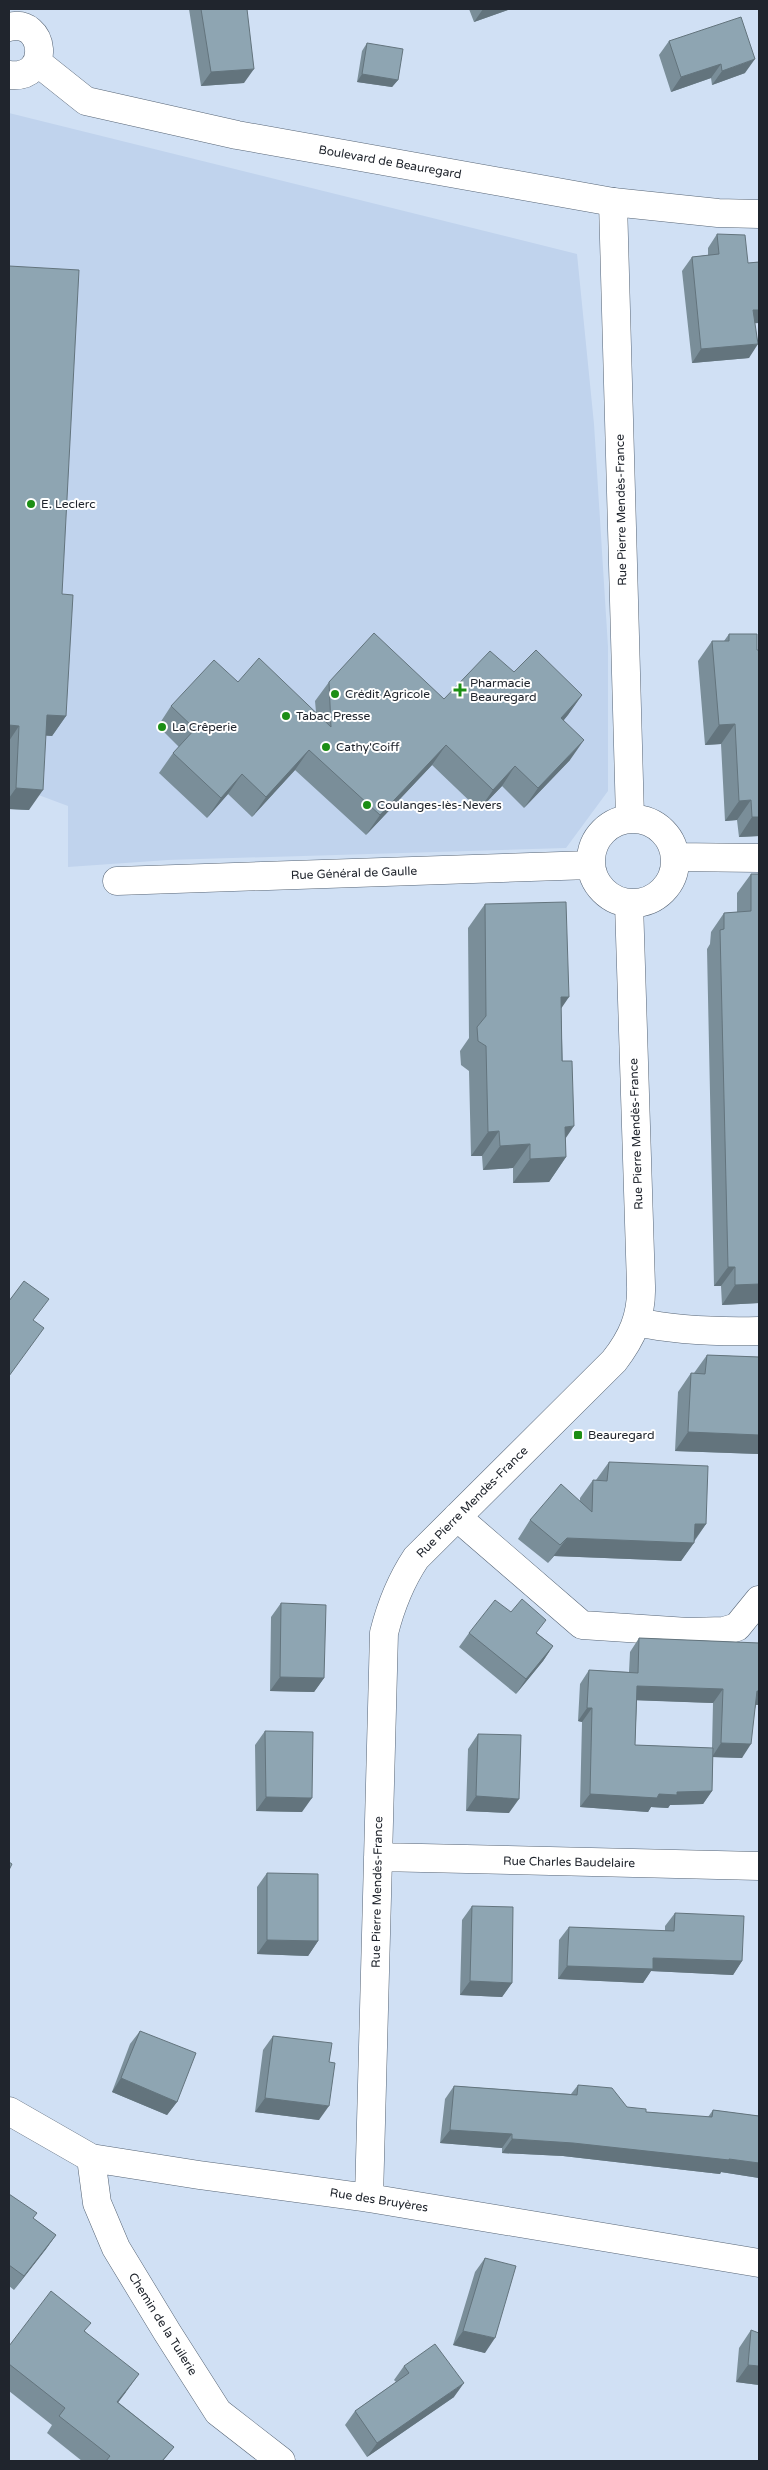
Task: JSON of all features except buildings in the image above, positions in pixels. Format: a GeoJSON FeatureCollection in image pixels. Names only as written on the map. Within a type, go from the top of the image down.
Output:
{"type":"FeatureCollection","features":[{"type":"Feature","properties":{"kind":"street"},"geometry":{"type":"LineString","coordinates":[[9,75],[25,74],[37,62],[40,55],[37,40],[23,21]]}},
{"type":"Feature","properties":{"kind":"street","name":"Boulevard de Beauregard"},"geometry":{"type":"LineString","coordinates":[[37,62],[86,101],[237,135],[613,202],[718,213],[759,214]]}},
{"type":"Feature","properties":{"kind":"street","name":"Rue Pierre Mendès-France"},"geometry":{"type":"LineString","coordinates":[[613,202],[630,818]]}},
{"type":"Feature","properties":{"kind":"street"},"geometry":{"type":"LineString","coordinates":[[630,818],[649,822],[665,833],[672,844],[675,857],[674,872],[667,885],[657,895],[644,902],[629,903],[615,900],[595,880],[591,866],[591,852],[597,839],[605,829],[617,822],[630,818]]}},
{"type":"Feature","properties":{"kind":"street"},"geometry":{"type":"LineString","coordinates":[[675,857],[759,858]]}},
{"type":"Feature","properties":{"kind":"street","name":"Rue Général de Gaulle"},"geometry":{"type":"LineString","coordinates":[[117,881],[591,866]]}},
{"type":"Feature","properties":{"kind":"street","name":"Rue Pierre Mendès-France"},"geometry":{"type":"LineString","coordinates":[[369,2198],[384,1633],[391,1606],[402,1578],[416,1558],[614,1361],[629,1342],[638,1322],[641,1304],[629,903]]}},
{"type":"Feature","properties":{"kind":"street"},"geometry":{"type":"LineString","coordinates":[[638,1322],[662,1327],[715,1332],[759,1331]]}},
{"type":"Feature","properties":{"kind":"street"},"geometry":{"type":"LineString","coordinates":[[457,1517],[564,1612],[582,1625],[688,1632],[724,1631],[737,1627],[759,1600]]}},
{"type":"Feature","properties":{"kind":"street","name":"Rue Charles Baudelaire"},"geometry":{"type":"LineString","coordinates":[[378,1857],[759,1866]]}},
{"type":"Feature","properties":{"kind":"street","name":"Rue des Bruyères"},"geometry":{"type":"LineString","coordinates":[[9,2111],[90,2158],[369,2198],[759,2263]]}},
{"type":"Feature","properties":{"kind":"street","name":"Chemin de la Tuilerie"},"geometry":{"type":"LineString","coordinates":[[90,2158],[96,2203],[116,2248],[192,2372],[218,2412],[281,2461]]}},
{"type":"Feature","properties":{"kind":"shaded area"},"geometry":{"type":"Polygon","coordinates":[[[9,113],[577,254],[594,424],[608,647],[608,791],[566,848],[168,860],[68,867],[68,806],[9,784],[9,113]]]}},
{"type":"Feature","properties":{"kind":"place","name":"E. Leclerc"},"geometry":{"type":"Point","coordinates":[31,504]}},
{"type":"Feature","properties":{"kind":"place","name":"Pharmacie Beauregard"},"geometry":{"type":"Point","coordinates":[460,690]}},
{"type":"Feature","properties":{"kind":"place","name":"Crédit Agricole"},"geometry":{"type":"Point","coordinates":[335,694]}},
{"type":"Feature","properties":{"kind":"place","name":"Tabac Presse"},"geometry":{"type":"Point","coordinates":[286,716]}},
{"type":"Feature","properties":{"kind":"place","name":"La Crêperie"},"geometry":{"type":"Point","coordinates":[162,727]}},
{"type":"Feature","properties":{"kind":"place","name":"Cathy'Coiff"},"geometry":{"type":"Point","coordinates":[326,747]}},
{"type":"Feature","properties":{"kind":"place","name":"Coulanges-lès-Nevers"},"geometry":{"type":"Point","coordinates":[367,805]}},
{"type":"Feature","properties":{"kind":"place","name":"Beauregard"},"geometry":{"type":"Point","coordinates":[578,1435]}}]}
